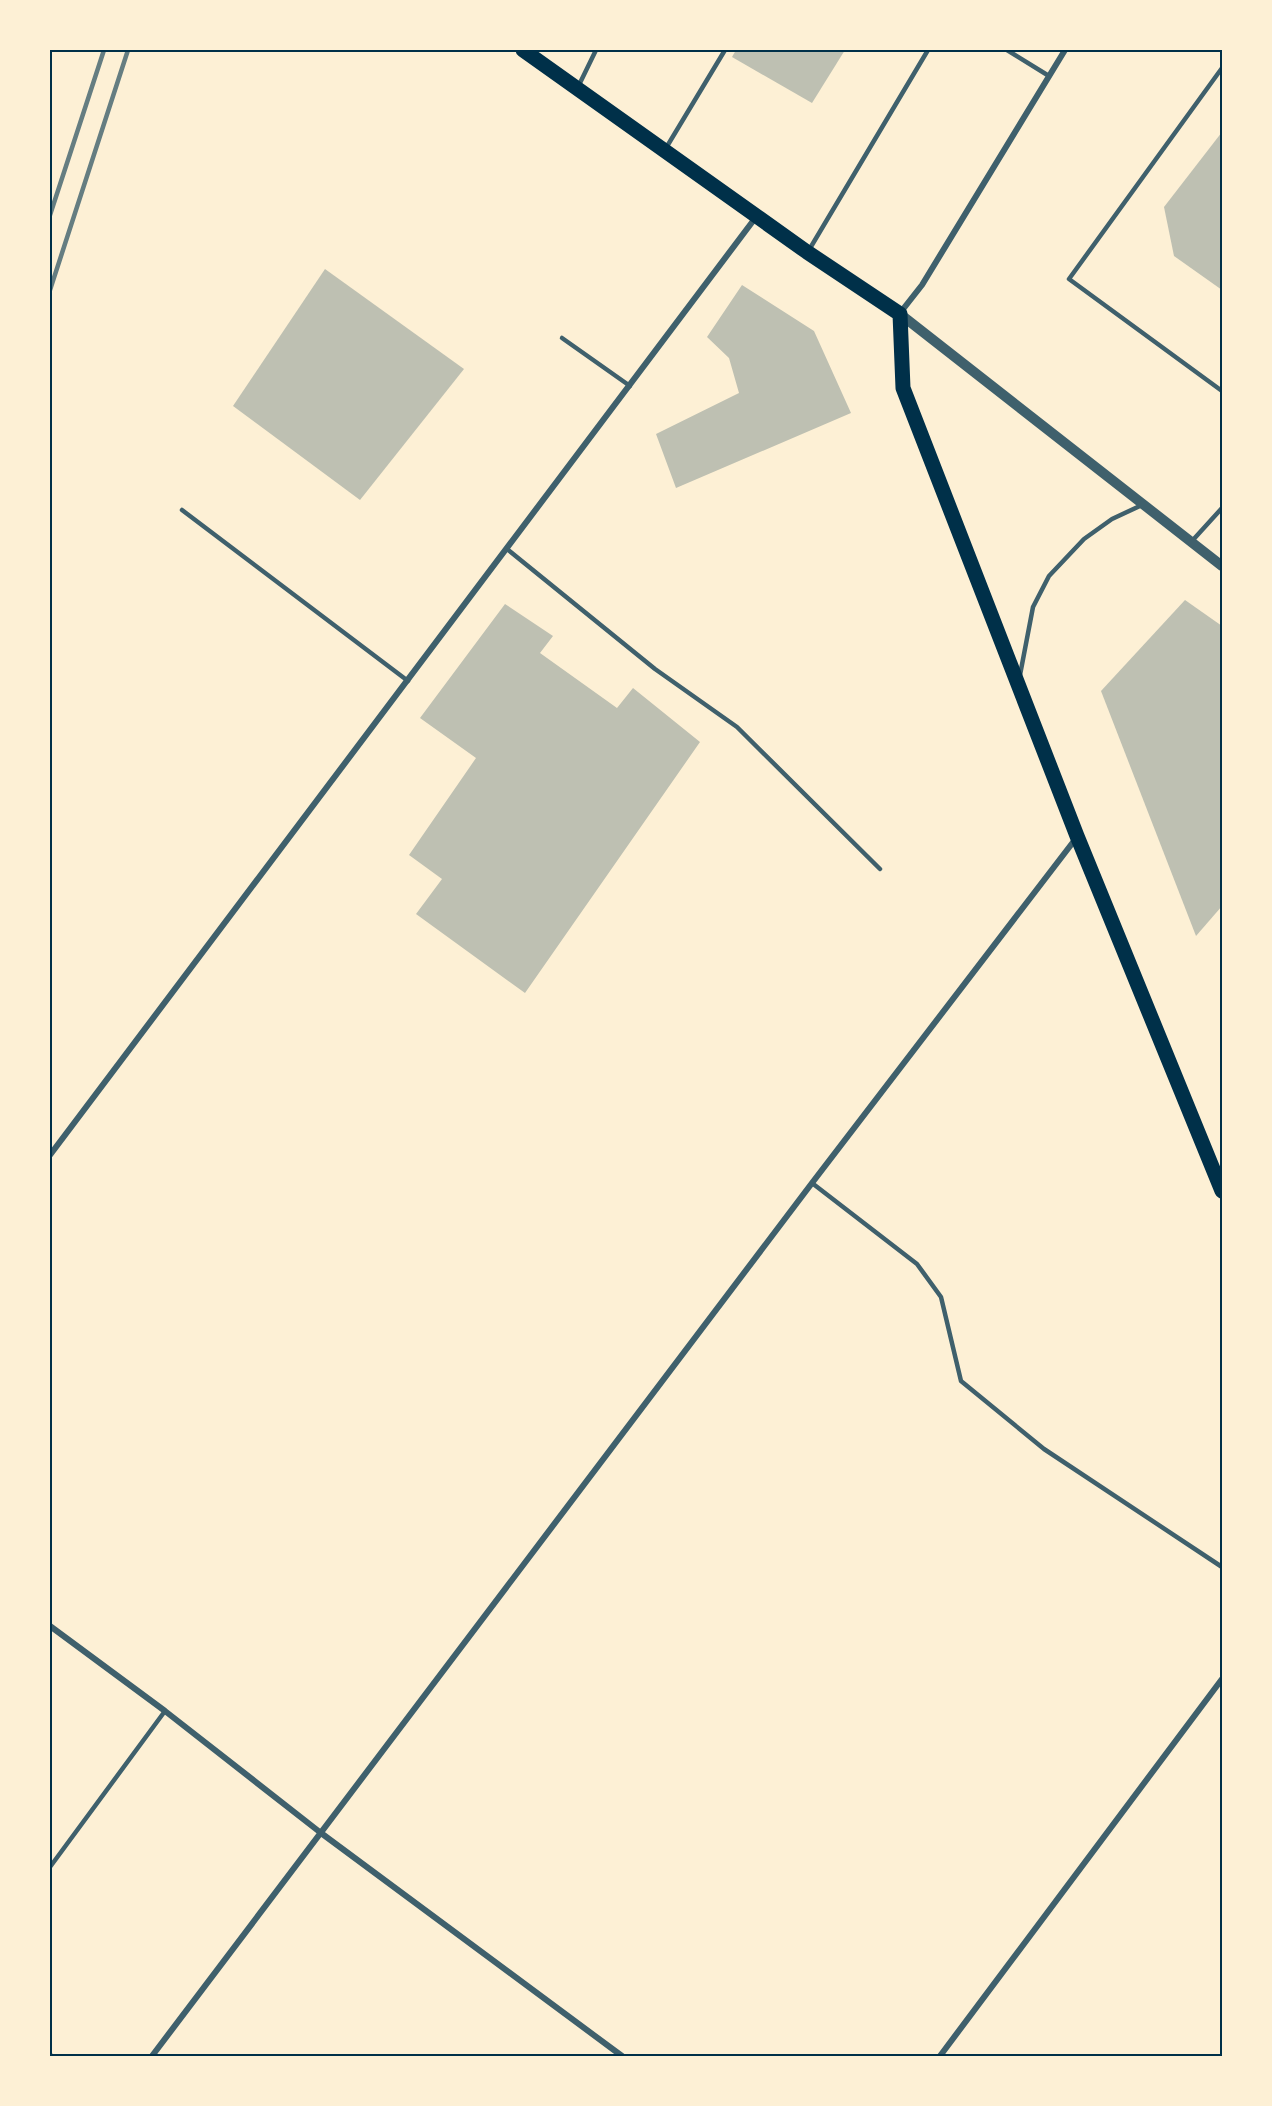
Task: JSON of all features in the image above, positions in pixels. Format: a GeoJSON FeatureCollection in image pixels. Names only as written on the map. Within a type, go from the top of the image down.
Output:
{"type":"FeatureCollection","features":[{"type":"Feature","properties":{"kind":"main road"},"geometry":{"type":"LineString","coordinates":[[523,50],[807,252],[900,314],[903,388],[1077,836],[1222,1191]]}},
{"type":"Feature","properties":{"kind":"street"},"geometry":{"type":"LineString","coordinates":[[1065,50],[922,285],[900,314],[1222,566]]}},
{"type":"Feature","properties":{"kind":"street"},"geometry":{"type":"LineString","coordinates":[[50,1155],[757,216]]}},
{"type":"Feature","properties":{"kind":"street"},"geometry":{"type":"LineString","coordinates":[[152,2056],[1077,836]]}},
{"type":"Feature","properties":{"kind":"street"},"geometry":{"type":"LineString","coordinates":[[50,1626],[165,1711],[321,1833],[622,2056]]}},
{"type":"Feature","properties":{"kind":"street"},"geometry":{"type":"LineString","coordinates":[[940,2056],[1222,1679]]}},
{"type":"Feature","properties":{"kind":"lane"},"geometry":{"type":"LineString","coordinates":[[578,88],[596,50]]}},
{"type":"Feature","properties":{"kind":"lane"},"geometry":{"type":"LineString","coordinates":[[665,150],[725,50]]}},
{"type":"Feature","properties":{"kind":"lane"},"geometry":{"type":"LineString","coordinates":[[807,252],[928,50]]}},
{"type":"Feature","properties":{"kind":"lane"},"geometry":{"type":"LineString","coordinates":[[1006,50],[1049,76]]}},
{"type":"Feature","properties":{"kind":"lane"},"geometry":{"type":"LineString","coordinates":[[1222,68],[1069,279],[1222,391]]}},
{"type":"Feature","properties":{"kind":"lane"},"geometry":{"type":"LineString","coordinates":[[562,338],[630,386]]}},
{"type":"Feature","properties":{"kind":"lane"},"geometry":{"type":"LineString","coordinates":[[1018,684],[1033,607],[1049,576],[1084,540],[1112,519],[1144,505]]}},
{"type":"Feature","properties":{"kind":"lane"},"geometry":{"type":"LineString","coordinates":[[1191,542],[1222,508]]}},
{"type":"Feature","properties":{"kind":"lane"},"geometry":{"type":"LineString","coordinates":[[182,510],[408,681]]}},
{"type":"Feature","properties":{"kind":"lane"},"geometry":{"type":"LineString","coordinates":[[507,549],[655,669],[737,727],[880,869]]}},
{"type":"Feature","properties":{"kind":"lane"},"geometry":{"type":"LineString","coordinates":[[812,1184],[917,1264],[941,1297],[961,1381],[1044,1449],[1222,1567]]}},
{"type":"Feature","properties":{"kind":"lane"},"geometry":{"type":"LineString","coordinates":[[50,1867],[165,1711]]}},
{"type":"Feature","properties":{"kind":"building"},"geometry":{"type":"Polygon","coordinates":[[[736,50],[845,50],[812,103],[732,57],[736,50]]]}},
{"type":"Feature","properties":{"kind":"building"},"geometry":{"type":"Polygon","coordinates":[[[1222,132],[1222,290],[1174,256],[1164,207],[1222,132]]]}},
{"type":"Feature","properties":{"kind":"building"},"geometry":{"type":"Polygon","coordinates":[[[325,269],[464,369],[360,500],[233,406],[325,269]]]}},
{"type":"Feature","properties":{"kind":"building"},"geometry":{"type":"Polygon","coordinates":[[[742,285],[814,331],[851,413],[676,488],[656,434],[739,393],[729,358],[707,337],[742,285]]]}},
{"type":"Feature","properties":{"kind":"building"},"geometry":{"type":"Polygon","coordinates":[[[1185,600],[1222,626],[1222,906],[1196,936],[1101,691],[1185,600]]]}},
{"type":"Feature","properties":{"kind":"building"},"geometry":{"type":"Polygon","coordinates":[[[505,604],[553,636],[540,653],[617,708],[633,688],[700,742],[525,993],[416,914],[442,879],[409,855],[476,758],[420,718],[505,604]]]}},
{"type":"Feature","properties":{"kind":"railway"},"geometry":{"type":"LineString","coordinates":[[50,215],[104,50]]}},
{"type":"Feature","properties":{"kind":"railway"},"geometry":{"type":"LineString","coordinates":[[50,290],[128,50]]}}]}
